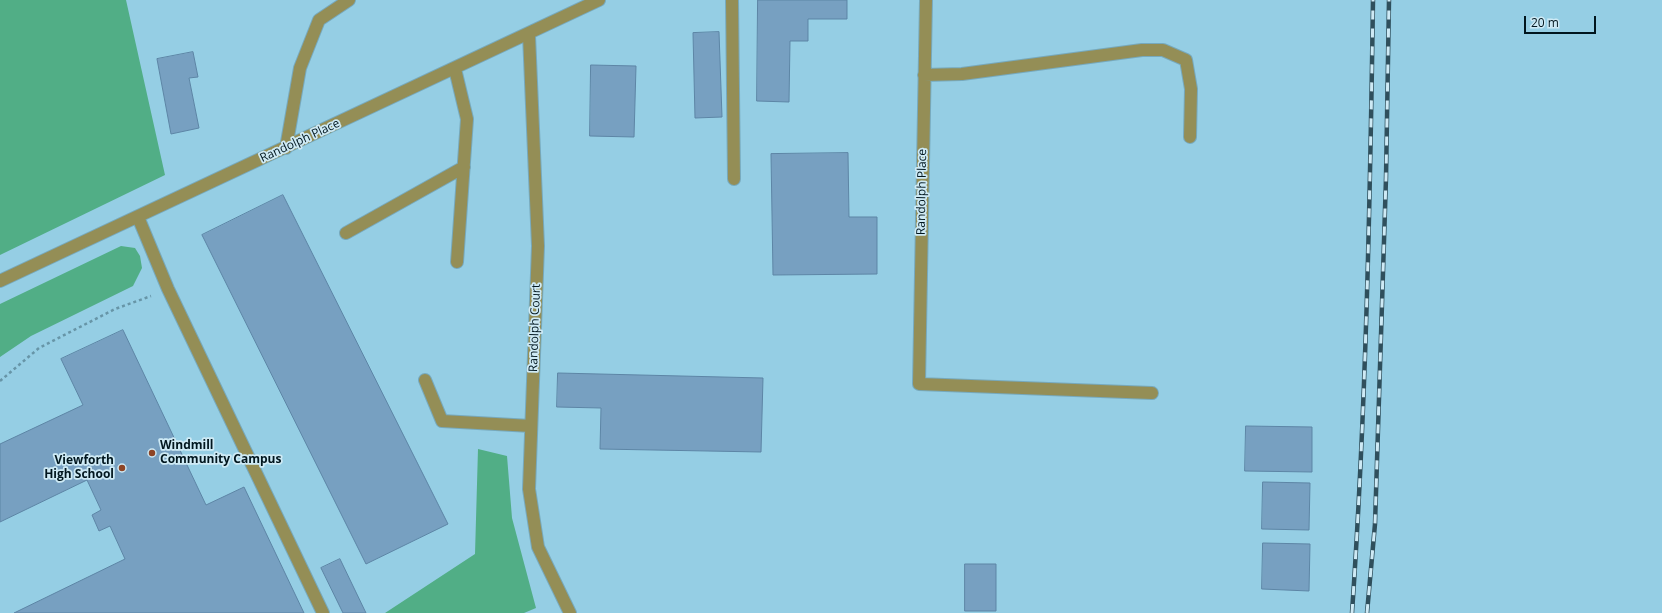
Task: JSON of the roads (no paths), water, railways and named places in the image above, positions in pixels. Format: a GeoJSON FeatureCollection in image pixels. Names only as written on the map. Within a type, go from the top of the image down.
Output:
{"type":"FeatureCollection","features":[{"type":"Feature","properties":{"kind":"street"},"geometry":{"type":"LineString","coordinates":[[286,148],[300,68],[319,20],[349,0]]}},
{"type":"Feature","properties":{"kind":"street","name":"Randolph Place"},"geometry":{"type":"LineString","coordinates":[[0,281],[529,35],[600,0]]}},
{"type":"Feature","properties":{"kind":"street"},"geometry":{"type":"LineString","coordinates":[[732,0],[734,179]]}},
{"type":"Feature","properties":{"kind":"street","name":"Randolph Place"},"geometry":{"type":"LineString","coordinates":[[926,0],[919,384],[1152,393]]}},
{"type":"Feature","properties":{"kind":"street","name":"Randolph Court"},"geometry":{"type":"LineString","coordinates":[[529,35],[538,246],[529,490],[538,547],[570,613]]}},
{"type":"Feature","properties":{"kind":"street"},"geometry":{"type":"LineString","coordinates":[[924,75],[962,74],[1142,50],[1163,50],[1186,60],[1191,89],[1190,137]]}},
{"type":"Feature","properties":{"kind":"street"},"geometry":{"type":"LineString","coordinates":[[455,69],[467,119],[458,262]]}},
{"type":"Feature","properties":{"kind":"street"},"geometry":{"type":"LineString","coordinates":[[346,233],[464,167]]}},
{"type":"Feature","properties":{"kind":"street"},"geometry":{"type":"LineString","coordinates":[[138,217],[168,289],[323,613]]}},
{"type":"Feature","properties":{"kind":"street"},"geometry":{"type":"LineString","coordinates":[[425,380],[442,421],[531,426]]}},
{"type":"Feature","properties":{"kind":"railway"},"geometry":{"type":"LineString","coordinates":[[1352,613],[1364,383],[1369,230],[1373,0]]}},
{"type":"Feature","properties":{"kind":"railway"},"geometry":{"type":"LineString","coordinates":[[1367,613],[1375,524],[1386,178],[1389,0]]}},
{"type":"Feature","properties":{"kind":"place","name":"Windmill Community Campus"},"geometry":{"type":"Point","coordinates":[152,453]}},
{"type":"Feature","properties":{"kind":"place","name":"Viewforth High School"},"geometry":{"type":"Point","coordinates":[122,468]}}]}
